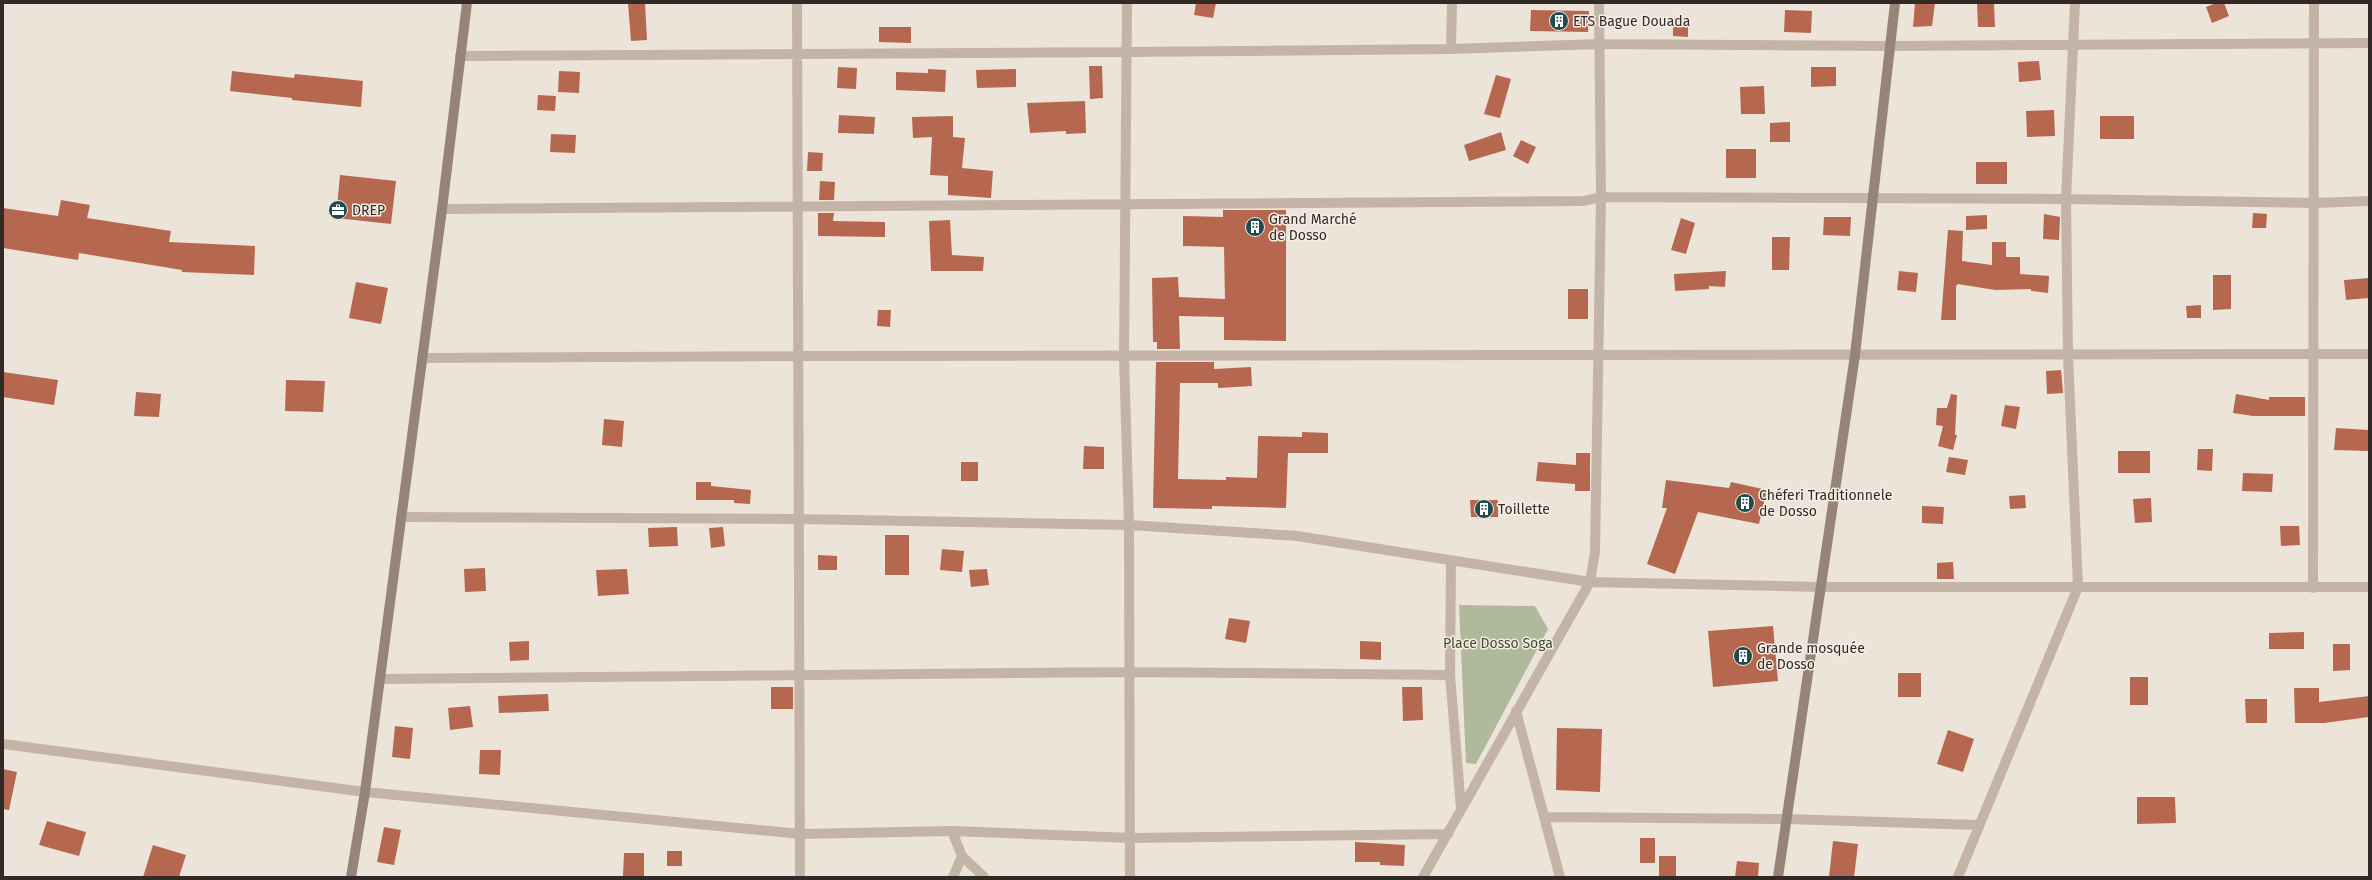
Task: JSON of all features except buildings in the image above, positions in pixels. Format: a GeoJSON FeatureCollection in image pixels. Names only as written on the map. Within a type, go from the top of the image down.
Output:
{"type":"FeatureCollection","features":[{"type":"Feature","properties":{"kind":"street"},"geometry":{"type":"LineString","coordinates":[[351,877],[365,792],[380,679],[442,209],[467,3]]}},
{"type":"Feature","properties":{"kind":"street"},"geometry":{"type":"LineString","coordinates":[[798,3],[800,877]]}},
{"type":"Feature","properties":{"kind":"street"},"geometry":{"type":"LineString","coordinates":[[1127,3],[1124,357],[1129,525],[1130,877]]}},
{"type":"Feature","properties":{"kind":"street"},"geometry":{"type":"LineString","coordinates":[[1452,3],[1452,49]]}},
{"type":"Feature","properties":{"kind":"street"},"geometry":{"type":"LineString","coordinates":[[1423,877],[1590,582],[1595,552],[1599,356],[1601,197],[1599,3]]}},
{"type":"Feature","properties":{"kind":"street"},"geometry":{"type":"LineString","coordinates":[[1778,877],[1856,355],[1895,3]]}},
{"type":"Feature","properties":{"kind":"street"},"geometry":{"type":"LineString","coordinates":[[1958,877],[2078,586],[2068,355],[2066,199],[2075,3]]}},
{"type":"Feature","properties":{"kind":"street"},"geometry":{"type":"LineString","coordinates":[[2313,588],[2315,203],[2314,3]]}},
{"type":"Feature","properties":{"kind":"street"},"geometry":{"type":"LineString","coordinates":[[460,56],[1452,49],[1599,44],[1890,46],[2369,43]]}},
{"type":"Feature","properties":{"kind":"street"},"geometry":{"type":"LineString","coordinates":[[442,209],[798,206],[1126,206],[1584,201],[1601,197],[2066,199],[2315,203],[2369,201]]}},
{"type":"Feature","properties":{"kind":"street"},"geometry":{"type":"LineString","coordinates":[[422,358],[798,356],[1124,357],[2369,354]]}},
{"type":"Feature","properties":{"kind":"street"},"geometry":{"type":"LineString","coordinates":[[401,518],[799,519],[1129,525],[1297,536],[1590,582],[1822,586],[2369,587]]}},
{"type":"Feature","properties":{"kind":"street"},"geometry":{"type":"LineString","coordinates":[[1451,560],[1450,675],[1461,808]]}},
{"type":"Feature","properties":{"kind":"street"},"geometry":{"type":"LineString","coordinates":[[380,679],[1129,672],[1450,675]]}},
{"type":"Feature","properties":{"kind":"street"},"geometry":{"type":"LineString","coordinates":[[1516,711],[1560,877]]}},
{"type":"Feature","properties":{"kind":"street"},"geometry":{"type":"LineString","coordinates":[[3,744],[365,792],[801,834],[952,831],[1130,838],[1448,834]]}},
{"type":"Feature","properties":{"kind":"street"},"geometry":{"type":"LineString","coordinates":[[1544,817],[1786,819],[1980,825]]}},
{"type":"Feature","properties":{"kind":"street"},"geometry":{"type":"LineString","coordinates":[[952,831],[962,856],[984,877]]}},
{"type":"Feature","properties":{"kind":"street"},"geometry":{"type":"LineString","coordinates":[[953,877],[962,856]]}},
{"type":"Feature","properties":{"kind":"green space","name":"Place Dosso Soga"},"geometry":{"type":"Polygon","coordinates":[[[1459,605],[1535,606],[1548,629],[1476,764],[1466,763],[1459,605]]]}},
{"type":"Feature","properties":{"kind":"place","name":"ETS Bague Douada"},"geometry":{"type":"Point","coordinates":[1559,21]}},
{"type":"Feature","properties":{"kind":"place","name":"DREP"},"geometry":{"type":"Point","coordinates":[338,210]}},
{"type":"Feature","properties":{"kind":"place","name":"Grand Marché de Dosso"},"geometry":{"type":"Point","coordinates":[1255,227]}},
{"type":"Feature","properties":{"kind":"place","name":"Chéferi Traditionnele de Dosso"},"geometry":{"type":"Point","coordinates":[1745,503]}},
{"type":"Feature","properties":{"kind":"place","name":"Toillette"},"geometry":{"type":"Point","coordinates":[1484,509]}},
{"type":"Feature","properties":{"kind":"place","name":"Grande mosquée de Dosso"},"geometry":{"type":"Point","coordinates":[1743,656]}}]}
